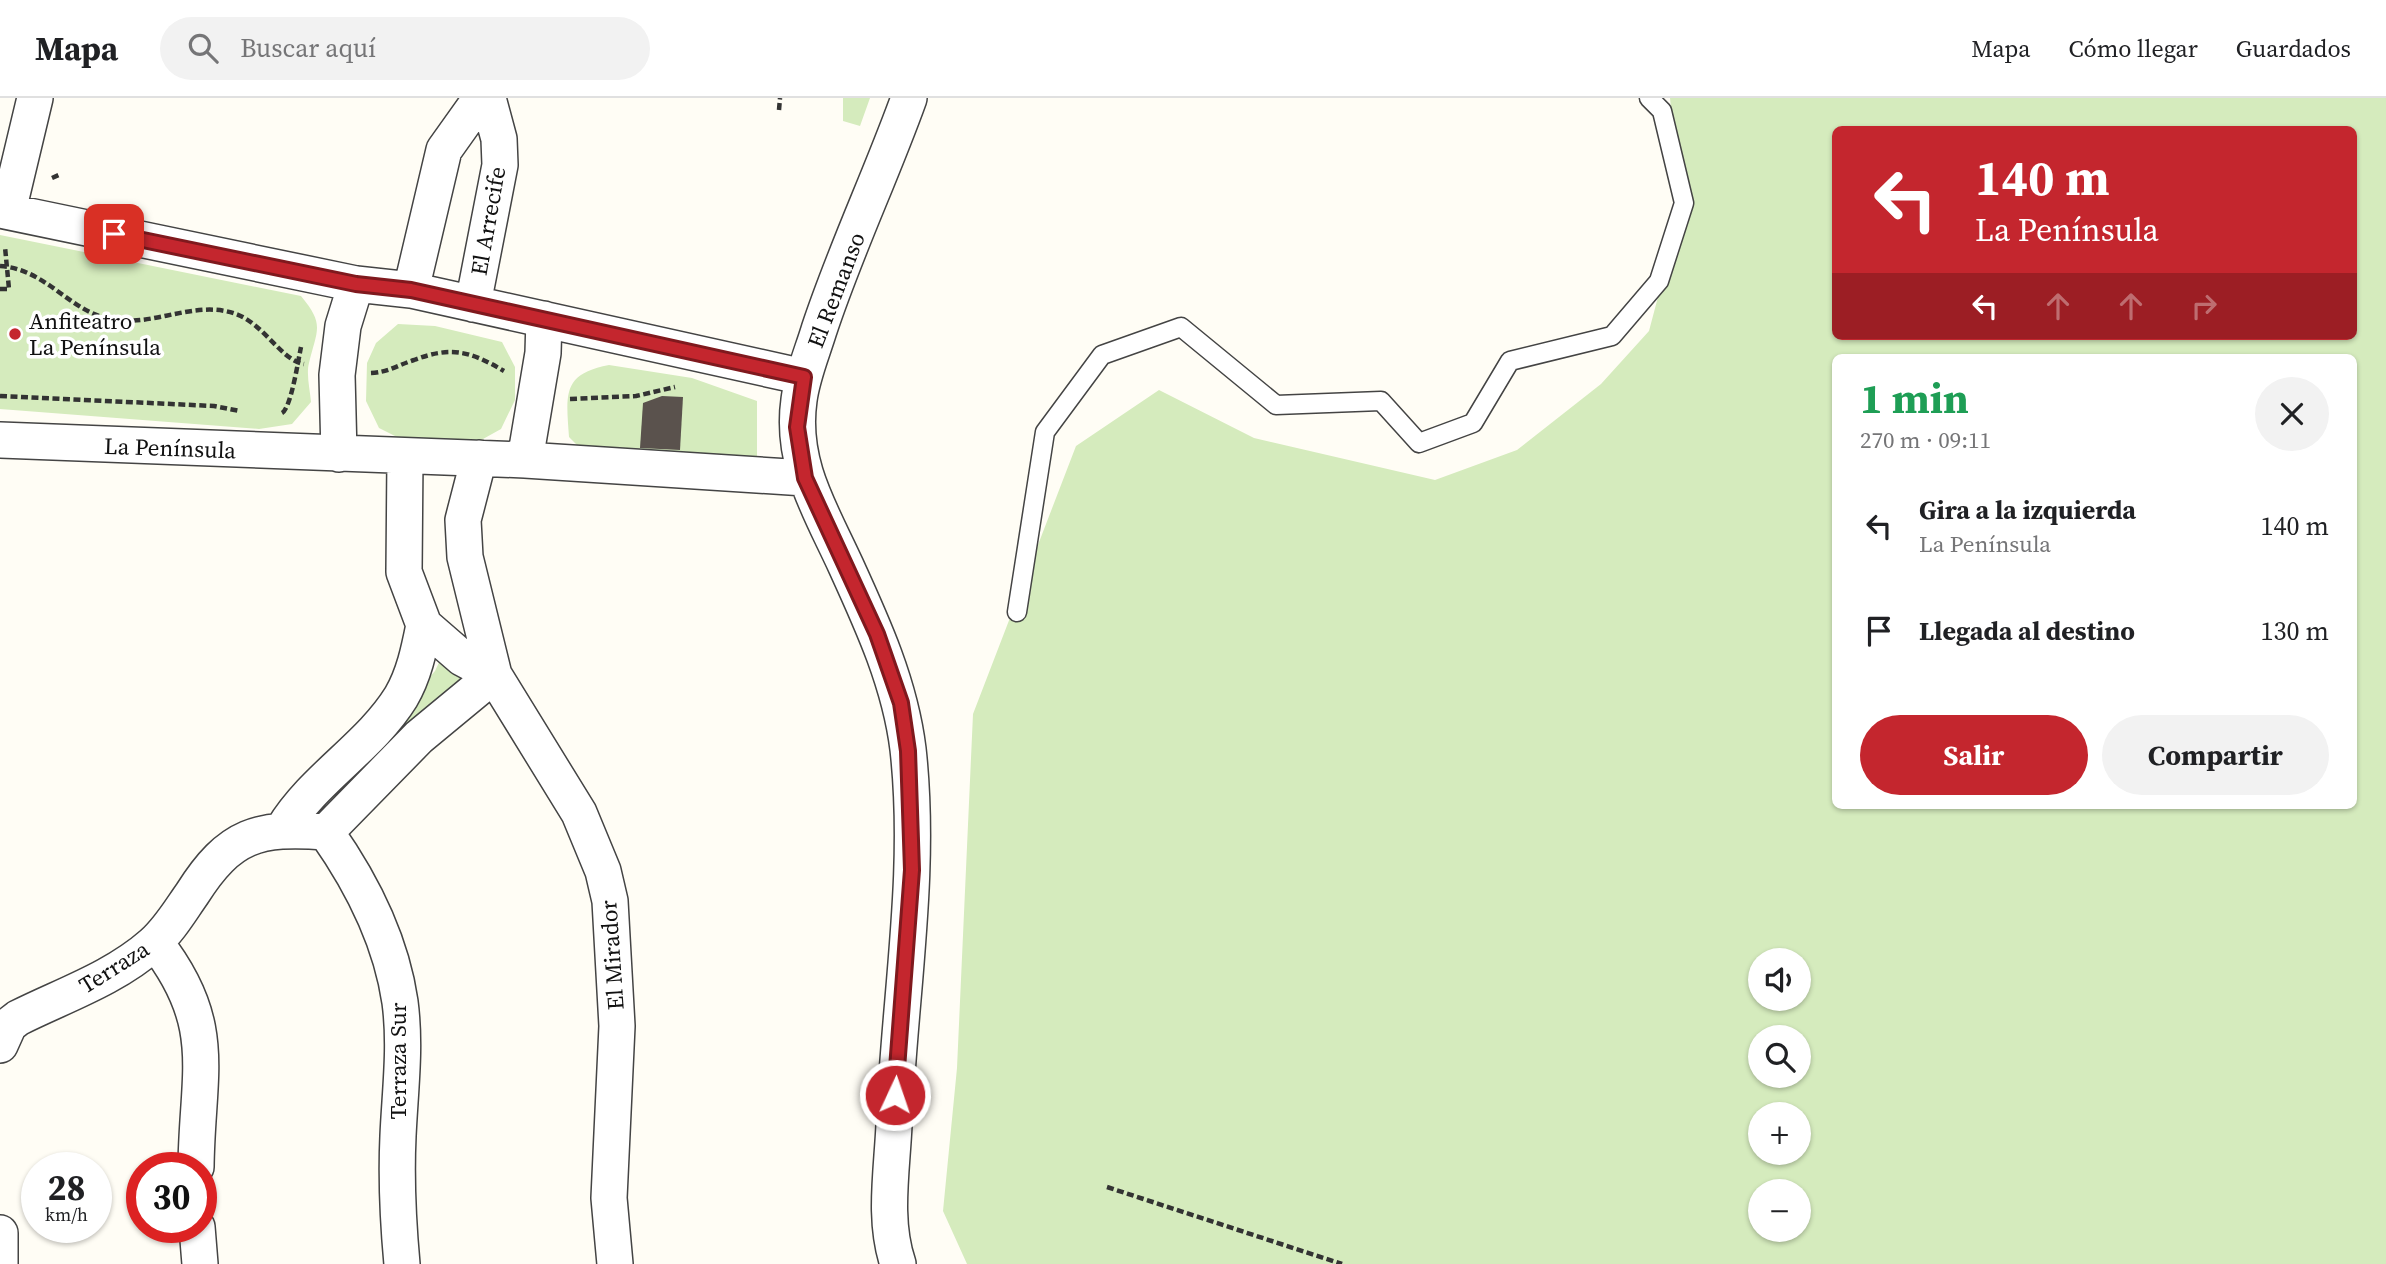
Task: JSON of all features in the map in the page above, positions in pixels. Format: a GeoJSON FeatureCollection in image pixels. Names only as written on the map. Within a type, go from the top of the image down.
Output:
{"type":"FeatureCollection","features":[{"type":"Feature","properties":{"kind":"street"},"geometry":{"type":"LineString","coordinates":[[34,98],[4,210],[356,284],[411,290],[804,377]]}},
{"type":"Feature","properties":{"kind":"street"},"geometry":{"type":"LineString","coordinates":[[411,290],[444,150],[481,98]]}},
{"type":"Feature","properties":{"kind":"street","name":"El Arrecife"},"geometry":{"type":"LineString","coordinates":[[473,303],[500,165],[499,139],[488,98]]}},
{"type":"Feature","properties":{"kind":"street","name":"El Remanso"},"geometry":{"type":"LineString","coordinates":[[898,1264],[890,1216],[897,1046],[912,870],[908,751],[901,703],[877,634],[805,478],[797,427],[804,377],[834,284],[881,175],[909,98]]}},
{"type":"Feature","properties":{"kind":"street"},"geometry":{"type":"LineString","coordinates":[[339,454],[337,375],[343,326],[356,284]]}},
{"type":"Feature","properties":{"kind":"street"},"geometry":{"type":"LineString","coordinates":[[525,460],[543,354],[544,319]]}},
{"type":"Feature","properties":{"kind":"street","name":"La Península"},"geometry":{"type":"LineString","coordinates":[[0,440],[525,460],[805,478]]}},
{"type":"Feature","properties":{"kind":"street"},"geometry":{"type":"LineString","coordinates":[[326,832],[419,737],[494,675],[462,658],[424,625],[404,572],[405,457]]}},
{"type":"Feature","properties":{"kind":"street","name":"El Mirador"},"geometry":{"type":"LineString","coordinates":[[479,458],[463,520],[465,557],[494,675],[579,813],[604,871],[610,901],[617,1026],[609,1198],[615,1264]]}},
{"type":"Feature","properties":{"kind":"street"},"geometry":{"type":"LineString","coordinates":[[283,829],[306,797],[391,711],[410,679],[424,625]]}},
{"type":"Feature","properties":{"kind":"street","name":"Terraza"},"geometry":{"type":"LineString","coordinates":[[0,1045],[9,1025],[18,1018],[94,984],[155,942],[218,858],[254,836],[283,829],[326,832]]}},
{"type":"Feature","properties":{"kind":"street","name":"Terraza Sur"},"geometry":{"type":"LineString","coordinates":[[326,832],[369,902],[387,951],[400,1002],[403,1051],[397,1186],[402,1264]]}},
{"type":"Feature","properties":{"kind":"street"},"geometry":{"type":"LineString","coordinates":[[155,942],[181,979],[198,1022],[201,1053],[197,1152]]}},
{"type":"Feature","properties":{"kind":"street"},"geometry":{"type":"LineString","coordinates":[[0,1233],[0,1264]]}},
{"type":"Feature","properties":{"kind":"street"},"geometry":{"type":"LineString","coordinates":[[198,1243],[200,1264]]}},
{"type":"Feature","properties":{"kind":"lane"},"geometry":{"type":"LineString","coordinates":[[1017,612],[1045,432],[1102,355],[1181,327],[1276,405],[1381,401],[1419,443],[1473,423],[1510,361],[1612,336],[1659,281],[1684,203],[1662,111],[1649,98]]}},
{"type":"Feature","properties":{"kind":"path"},"geometry":{"type":"LineString","coordinates":[[779,110],[780,98]]}},
{"type":"Feature","properties":{"kind":"path"},"geometry":{"type":"LineString","coordinates":[[0,289],[9,289],[5,246]]}},
{"type":"Feature","properties":{"kind":"path"},"geometry":{"type":"LineString","coordinates":[[0,266],[33,274],[85,309],[106,318],[130,322],[217,309],[239,315],[260,327],[284,354],[297,363]]}},
{"type":"Feature","properties":{"kind":"path"},"geometry":{"type":"LineString","coordinates":[[272,416],[287,411],[304,337]]}},
{"type":"Feature","properties":{"kind":"path"},"geometry":{"type":"LineString","coordinates":[[0,396],[214,406],[246,413]]}},
{"type":"Feature","properties":{"kind":"path"},"geometry":{"type":"LineString","coordinates":[[1107,1187],[1342,1264]]}},
{"type":"Feature","properties":{"kind":"green space"},"geometry":{"type":"Polygon","coordinates":[[[843,98],[870,98],[860,126],[843,121],[843,98]]]}},
{"type":"Feature","properties":{"kind":"green space"},"geometry":{"type":"Polygon","coordinates":[[[1670,98],[2386,98],[2386,1264],[967,1264],[943,1211],[957,1068],[973,714],[1076,446],[1159,390],[1254,438],[1435,480],[1517,450],[1601,384],[1649,331],[1681,210],[1670,98]]]}},
{"type":"Feature","properties":{"kind":"green space"},"geometry":{"type":"Polygon","coordinates":[[[0,235],[301,296],[314,314],[317,328],[308,367],[311,402],[292,424],[259,429],[0,409],[0,235]]]}},
{"type":"Feature","properties":{"kind":"green space"},"geometry":{"type":"Polygon","coordinates":[[[398,324],[435,326],[502,342],[515,367],[515,400],[501,429],[474,444],[401,439],[379,428],[366,401],[367,363],[376,343],[398,324]]]}},
{"type":"Feature","properties":{"kind":"green space"},"geometry":{"type":"Polygon","coordinates":[[[609,365],[692,378],[757,401],[757,462],[580,448],[569,437],[567,409],[570,388],[582,374],[609,365]]]}},
{"type":"Feature","properties":{"kind":"green space"},"geometry":{"type":"Polygon","coordinates":[[[443,654],[467,674],[336,801],[328,793],[435,671],[443,654]]]}},
{"type":"Feature","properties":{"kind":"building"},"geometry":{"type":"Polygon","coordinates":[[[662,396],[683,397],[680,450],[640,448],[643,403],[662,396]]]}},
{"type":"Feature","properties":{"kind":"place","name":"Anfiteatro La Península"},"geometry":{"type":"Point","coordinates":[15,334]}},
{"type":"Feature","properties":{"kind":"route"},"geometry":{"type":"LineString","coordinates":[[114,234],[356,284],[411,290],[804,377],[797,427],[805,478],[811,497],[877,634],[901,703],[908,751],[912,870],[895,1095]]}}]}
